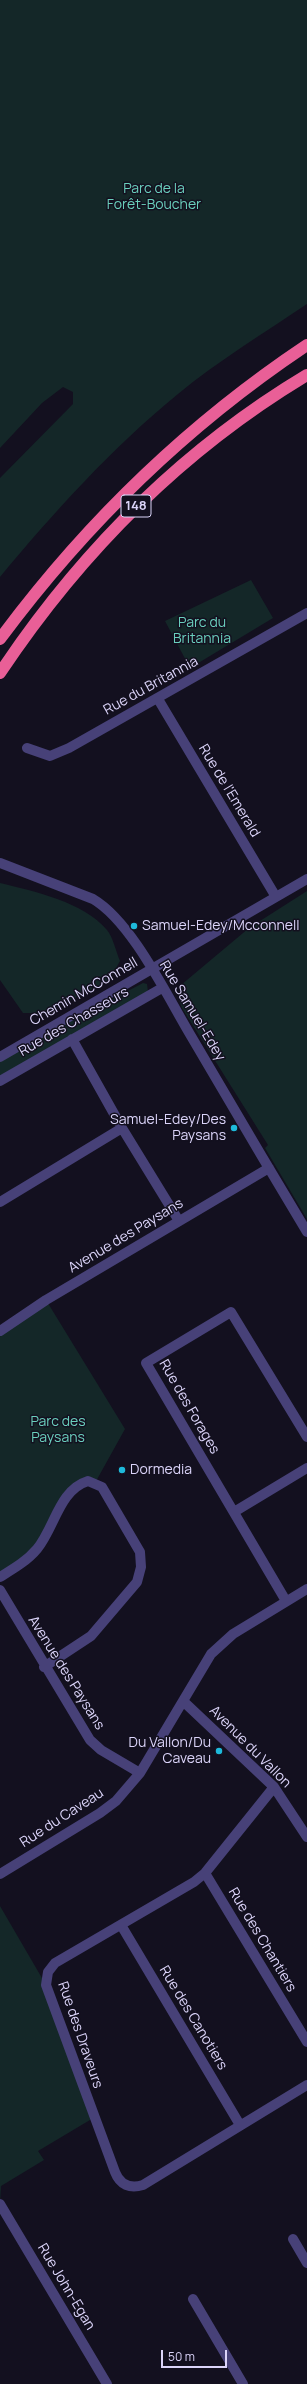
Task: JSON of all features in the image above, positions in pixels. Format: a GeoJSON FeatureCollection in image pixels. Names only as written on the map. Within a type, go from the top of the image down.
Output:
{"type":"FeatureCollection","features":[{"type":"Feature","properties":{"kind":"highway","name":"148"},"geometry":{"type":"LineString","coordinates":[[0,639],[62,561],[137,480],[213,413],[307,345]]}},
{"type":"Feature","properties":{"kind":"highway","name":"148"},"geometry":{"type":"LineString","coordinates":[[0,673],[76,571],[151,492],[222,432],[307,375]]}},
{"type":"Feature","properties":{"kind":"street","name":"Rue du Britannia"},"geometry":{"type":"LineString","coordinates":[[27,748],[50,756],[59,752],[158,699],[307,613]]}},
{"type":"Feature","properties":{"kind":"street","name":"Rue de l'Emerald"},"geometry":{"type":"LineString","coordinates":[[158,699],[276,897]]}},
{"type":"Feature","properties":{"kind":"street","name":"Rue Samuel-Edey"},"geometry":{"type":"LineString","coordinates":[[0,863],[80,893],[103,905],[120,922],[151,969],[307,1232]]}},
{"type":"Feature","properties":{"kind":"street","name":"Chemin McConnell"},"geometry":{"type":"LineString","coordinates":[[0,1057],[307,879]]}},
{"type":"Feature","properties":{"kind":"street","name":"Rue des Chasseurs"},"geometry":{"type":"LineString","coordinates":[[0,1081],[162,988]]}},
{"type":"Feature","properties":{"kind":"street"},"geometry":{"type":"LineString","coordinates":[[72,1040],[122,1128],[179,1221]]}},
{"type":"Feature","properties":{"kind":"street"},"geometry":{"type":"LineString","coordinates":[[0,1202],[122,1128]]}},
{"type":"Feature","properties":{"kind":"street","name":"Avenue des Paysans"},"geometry":{"type":"LineString","coordinates":[[0,1331],[46,1300],[269,1168]]}},
{"type":"Feature","properties":{"kind":"street","name":"Rue des Forages"},"geometry":{"type":"LineString","coordinates":[[286,1601],[146,1363],[232,1312],[307,1437]]}},
{"type":"Feature","properties":{"kind":"street"},"geometry":{"type":"LineString","coordinates":[[234,1512],[307,1468]]}},
{"type":"Feature","properties":{"kind":"street"},"geometry":{"type":"LineString","coordinates":[[0,1577],[26,1560],[37,1549],[69,1492],[78,1484],[88,1481],[102,1487],[140,1552],[141,1567],[137,1582],[96,1630],[76,1648],[44,1666]]}},
{"type":"Feature","properties":{"kind":"street","name":"Rue du Caveau"},"geometry":{"type":"LineString","coordinates":[[0,1874],[100,1813],[116,1801],[140,1773],[203,1666],[222,1644],[244,1626],[307,1589]]}},
{"type":"Feature","properties":{"kind":"street","name":"Avenue des Paysans"},"geometry":{"type":"LineString","coordinates":[[0,1590],[44,1666],[90,1740],[101,1750],[140,1773]]}},
{"type":"Feature","properties":{"kind":"street","name":"Avenue du Vallon"},"geometry":{"type":"LineString","coordinates":[[183,1701],[274,1787],[307,1837]]}},
{"type":"Feature","properties":{"kind":"street","name":"Rue des Draveurs"},"geometry":{"type":"LineString","coordinates":[[274,1787],[205,1873],[194,1882],[55,1963],[48,1972],[46,1985],[117,2177],[121,2182],[131,2187],[143,2185],[307,2085]]}},
{"type":"Feature","properties":{"kind":"street","name":"Rue des Chantiers"},"geometry":{"type":"LineString","coordinates":[[205,1873],[307,2042]]}},
{"type":"Feature","properties":{"kind":"street","name":"Rue des Canotiers"},"geometry":{"type":"LineString","coordinates":[[121,1925],[240,2125]]}},
{"type":"Feature","properties":{"kind":"street","name":"Rue John-Egan"},"geometry":{"type":"LineString","coordinates":[[0,2204],[107,2384]]}},
{"type":"Feature","properties":{"kind":"street"},"geometry":{"type":"LineString","coordinates":[[294,2239],[307,2262]]}},
{"type":"Feature","properties":{"kind":"street"},"geometry":{"type":"LineString","coordinates":[[193,2299],[243,2384]]}},
{"type":"Feature","properties":{"kind":"green space","name":"Parc de la Forêt-Boucher"},"geometry":{"type":"Polygon","coordinates":[[[0,0],[307,0],[307,304],[209,370],[178,394],[130,436],[84,481],[0,577],[0,478],[73,404],[73,392],[63,387],[42,403],[0,448],[0,0]]]}},
{"type":"Feature","properties":{"kind":"green space","name":"Parc du Britannia"},"geometry":{"type":"Polygon","coordinates":[[[251,580],[273,618],[190,668],[165,621],[251,580]]]}},
{"type":"Feature","properties":{"kind":"green space"},"geometry":{"type":"Polygon","coordinates":[[[0,883],[57,899],[72,905],[97,920],[109,933],[120,961],[109,981],[45,1013],[23,1013],[0,980],[0,883]]]}},
{"type":"Feature","properties":{"kind":"green space"},"geometry":{"type":"Polygon","coordinates":[[[307,891],[307,1219],[265,1148],[268,1145],[182,1008],[178,997],[181,985],[249,928],[307,891]]]}},
{"type":"Feature","properties":{"kind":"green space"},"geometry":{"type":"Polygon","coordinates":[[[143,983],[147,984],[148,992],[0,1080],[0,1058],[143,983]]]}},
{"type":"Feature","properties":{"kind":"green space","name":"Parc des Paysans"},"geometry":{"type":"Polygon","coordinates":[[[46,1300],[125,1429],[95,1483],[78,1484],[46,1535],[0,1577],[0,1331],[46,1300]]]}},
{"type":"Feature","properties":{"kind":"green space"},"geometry":{"type":"Polygon","coordinates":[[[0,1906],[46,1985],[95,2117],[38,2151],[44,2160],[1,2186],[0,2204],[0,1906]]]}},
{"type":"Feature","properties":{"kind":"place","name":"Samuel-Edey/Mcconnell"},"geometry":{"type":"Point","coordinates":[134,926]}},
{"type":"Feature","properties":{"kind":"place","name":"Samuel-Edey/Des Paysans"},"geometry":{"type":"Point","coordinates":[234,1128]}},
{"type":"Feature","properties":{"kind":"place","name":"Dormedia"},"geometry":{"type":"Point","coordinates":[122,1470]}},
{"type":"Feature","properties":{"kind":"place","name":"Du Vallon/Du Caveau"},"geometry":{"type":"Point","coordinates":[219,1751]}}]}
